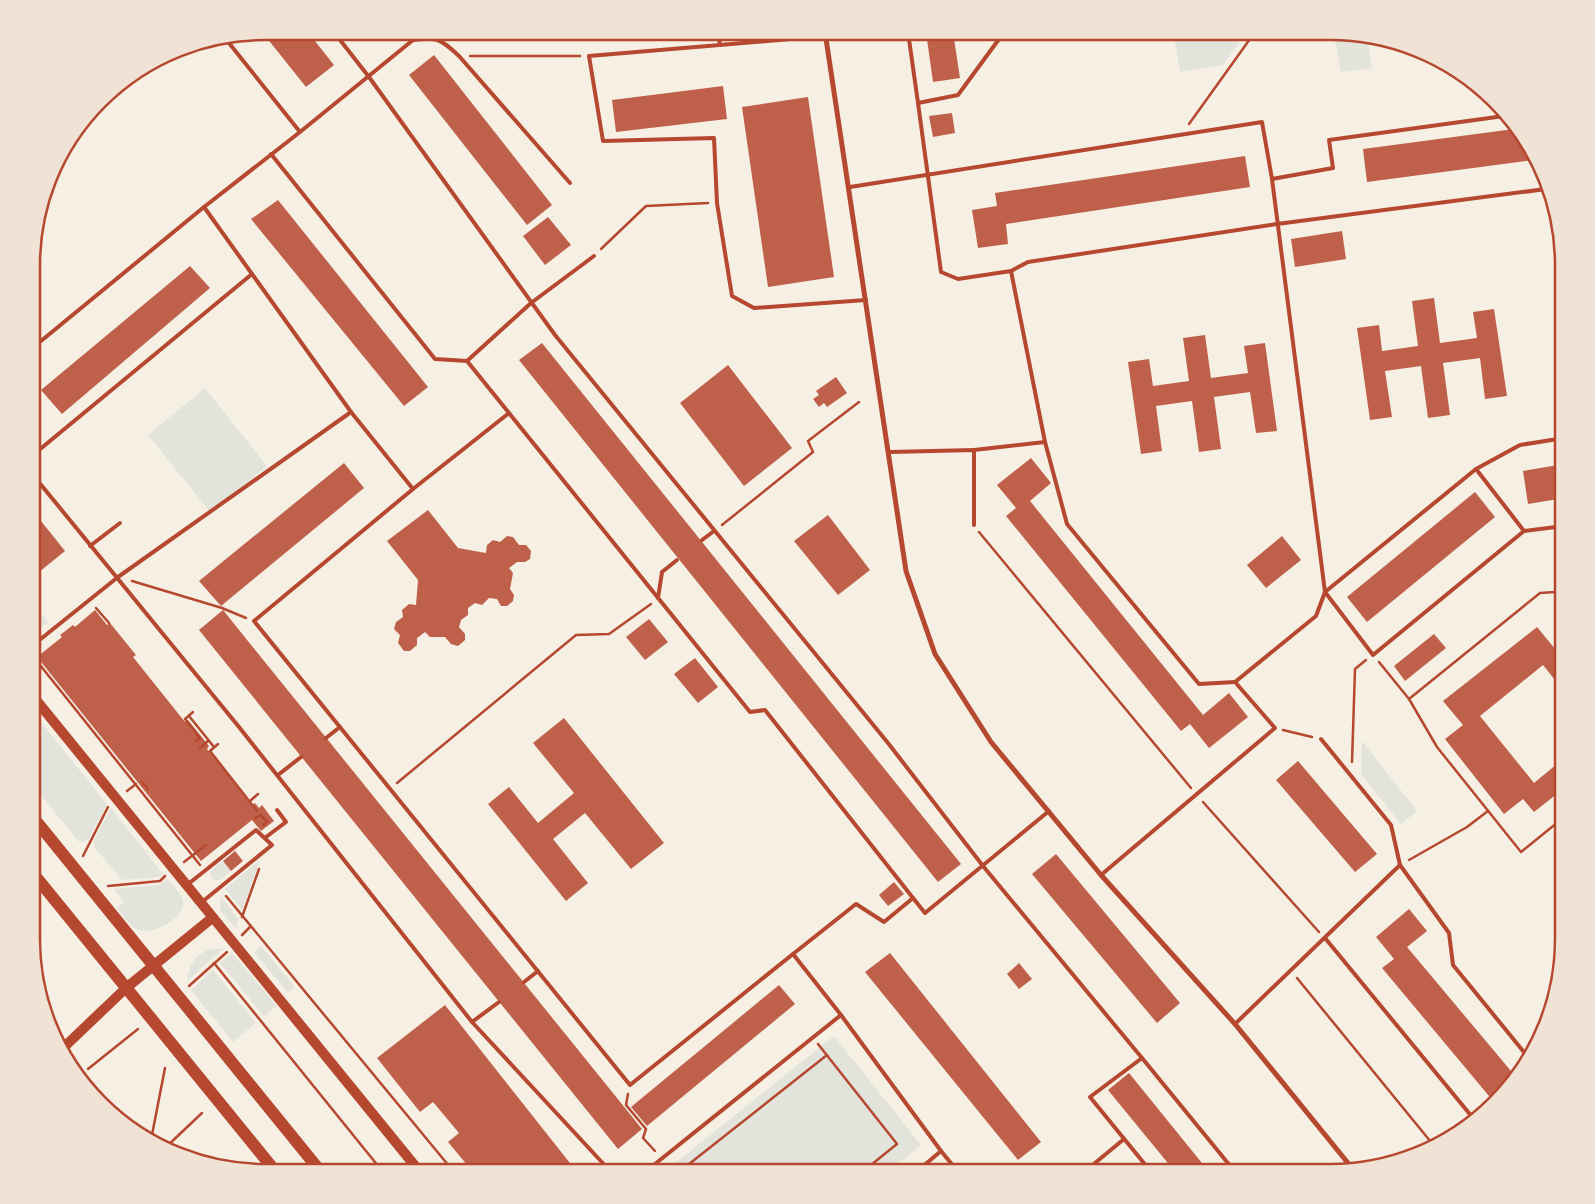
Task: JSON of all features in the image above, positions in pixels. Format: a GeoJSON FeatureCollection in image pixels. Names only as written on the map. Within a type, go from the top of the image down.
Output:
{"type":"FeatureCollection","features":[{"type":"Feature","properties":{"kind":"main road"},"geometry":{"type":"LineString","coordinates":[[40,705],[413,1164]]}},
{"type":"Feature","properties":{"kind":"main road"},"geometry":{"type":"LineString","coordinates":[[40,826],[314,1164]]}},
{"type":"Feature","properties":{"kind":"main road"},"geometry":{"type":"LineString","coordinates":[[40,882],[269,1164]]}},
{"type":"Feature","properties":{"kind":"main road"},"geometry":{"type":"LineString","coordinates":[[66,1045],[152,965],[212,918]]}},
{"type":"Feature","properties":{"kind":"street"},"geometry":{"type":"LineString","coordinates":[[826,40],[890,452],[906,571],[935,654],[991,742],[1100,875],[1235,1024],[1348,1164]]}},
{"type":"Feature","properties":{"kind":"lane"},"geometry":{"type":"LineString","coordinates":[[340,40],[369,77],[531,303],[714,531],[888,743],[983,866],[1229,1164]]}},
{"type":"Feature","properties":{"kind":"lane"},"geometry":{"type":"LineString","coordinates":[[40,340],[41,341],[204,207],[413,40]]}},
{"type":"Feature","properties":{"kind":"lane"},"geometry":{"type":"LineString","coordinates":[[438,40],[444,42],[459,56],[570,184]]}},
{"type":"Feature","properties":{"kind":"lane"},"geometry":{"type":"LineString","coordinates":[[719,40],[720,45]]}},
{"type":"Feature","properties":{"kind":"lane"},"geometry":{"type":"LineString","coordinates":[[768,40],[589,56],[603,141],[714,138],[717,203],[732,296],[754,308],[866,300]]}},
{"type":"Feature","properties":{"kind":"lane"},"geometry":{"type":"LineString","coordinates":[[909,40],[941,272],[958,280],[1011,271],[1028,262],[1277,224],[1542,190]]}},
{"type":"Feature","properties":{"kind":"lane"},"geometry":{"type":"LineString","coordinates":[[918,103],[958,96],[998,40]]}},
{"type":"Feature","properties":{"kind":"lane"},"geometry":{"type":"LineString","coordinates":[[229,43],[300,132]]}},
{"type":"Feature","properties":{"kind":"lane"},"geometry":{"type":"LineString","coordinates":[[1272,179],[1333,168],[1329,140],[1499,117]]}},
{"type":"Feature","properties":{"kind":"lane"},"geometry":{"type":"LineString","coordinates":[[850,187],[1262,122],[1272,179],[1325,592],[1316,616],[1236,682],[1199,684],[1067,524],[1045,442],[1011,271]]}},
{"type":"Feature","properties":{"kind":"lane"},"geometry":{"type":"LineString","coordinates":[[271,154],[435,359],[467,361],[531,303],[594,256]]}},
{"type":"Feature","properties":{"kind":"lane"},"geometry":{"type":"LineString","coordinates":[[204,207],[351,412],[413,488]]}},
{"type":"Feature","properties":{"kind":"lane"},"geometry":{"type":"LineString","coordinates":[[40,449],[252,274]]}},
{"type":"Feature","properties":{"kind":"lane"},"geometry":{"type":"LineString","coordinates":[[467,361],[750,712],[765,710],[925,913],[1049,811]]}},
{"type":"Feature","properties":{"kind":"lane"},"geometry":{"type":"LineString","coordinates":[[40,640],[118,577],[351,412]]}},
{"type":"Feature","properties":{"kind":"lane"},"geometry":{"type":"LineString","coordinates":[[509,413],[413,488],[254,622],[630,1085],[856,904],[884,922],[913,898]]}},
{"type":"Feature","properties":{"kind":"lane"},"geometry":{"type":"LineString","coordinates":[[1325,592],[1476,469],[1520,445],[1555,439]]}},
{"type":"Feature","properties":{"kind":"lane"},"geometry":{"type":"LineString","coordinates":[[890,452],[974,450],[1045,442]]}},
{"type":"Feature","properties":{"kind":"lane"},"geometry":{"type":"LineString","coordinates":[[974,450],[974,525]]}},
{"type":"Feature","properties":{"kind":"lane"},"geometry":{"type":"LineString","coordinates":[[1476,469],[1524,531]]}},
{"type":"Feature","properties":{"kind":"lane"},"geometry":{"type":"LineString","coordinates":[[40,484],[278,775],[472,1022],[604,1164]]}},
{"type":"Feature","properties":{"kind":"lane"},"geometry":{"type":"LineString","coordinates":[[90,546],[120,523]]}},
{"type":"Feature","properties":{"kind":"lane"},"geometry":{"type":"LineString","coordinates":[[1325,592],[1373,655],[1524,531],[1555,527]]}},
{"type":"Feature","properties":{"kind":"lane"},"geometry":{"type":"LineString","coordinates":[[702,540],[714,531]]}},
{"type":"Feature","properties":{"kind":"lane"},"geometry":{"type":"LineString","coordinates":[[658,599],[662,572],[677,560]]}},
{"type":"Feature","properties":{"kind":"lane"},"geometry":{"type":"LineString","coordinates":[[1100,875],[1195,793],[1275,728],[1236,682]]}},
{"type":"Feature","properties":{"kind":"lane"},"geometry":{"type":"LineString","coordinates":[[326,738],[340,727]]}},
{"type":"Feature","properties":{"kind":"lane"},"geometry":{"type":"LineString","coordinates":[[1321,739],[1391,825],[1400,865],[1449,933],[1453,965],[1525,1053]]}},
{"type":"Feature","properties":{"kind":"lane"},"geometry":{"type":"LineString","coordinates":[[278,775],[301,757]]}},
{"type":"Feature","properties":{"kind":"lane"},"geometry":{"type":"LineString","coordinates":[[266,837],[286,822],[277,810]]}},
{"type":"Feature","properties":{"kind":"lane"},"geometry":{"type":"LineString","coordinates":[[186,886],[256,830],[266,837],[272,845],[200,903]]}},
{"type":"Feature","properties":{"kind":"lane"},"geometry":{"type":"LineString","coordinates":[[1235,1024],[1400,865]]}},
{"type":"Feature","properties":{"kind":"lane"},"geometry":{"type":"LineString","coordinates":[[1324,938],[1470,1115]]}},
{"type":"Feature","properties":{"kind":"lane"},"geometry":{"type":"LineString","coordinates":[[793,954],[841,1015],[951,1164]]}},
{"type":"Feature","properties":{"kind":"lane"},"geometry":{"type":"LineString","coordinates":[[524,982],[538,971]]}},
{"type":"Feature","properties":{"kind":"lane"},"geometry":{"type":"LineString","coordinates":[[472,1022],[499,1002]]}},
{"type":"Feature","properties":{"kind":"lane"},"geometry":{"type":"LineString","coordinates":[[655,1164],[841,1015]]}},
{"type":"Feature","properties":{"kind":"lane"},"geometry":{"type":"LineString","coordinates":[[1142,1058],[1090,1097],[1145,1164]]}},
{"type":"Feature","properties":{"kind":"lane"},"geometry":{"type":"LineString","coordinates":[[1094,1164],[1124,1139]]}},
{"type":"Feature","properties":{"kind":"lane"},"geometry":{"type":"LineString","coordinates":[[926,1164],[941,1151]]}},
{"type":"Feature","properties":{"kind":"path"},"geometry":{"type":"LineString","coordinates":[[1182,134],[1249,40]]}},
{"type":"Feature","properties":{"kind":"path"},"geometry":{"type":"LineString","coordinates":[[459,56],[589,56]]}},
{"type":"Feature","properties":{"kind":"path"},"geometry":{"type":"LineString","coordinates":[[594,256],[646,206],[717,203]]}},
{"type":"Feature","properties":{"kind":"path"},"geometry":{"type":"LineString","coordinates":[[714,531],[813,452],[808,442],[859,402]]}},
{"type":"Feature","properties":{"kind":"path"},"geometry":{"type":"LineString","coordinates":[[974,525],[1195,793],[1324,938]]}},
{"type":"Feature","properties":{"kind":"path"},"geometry":{"type":"LineString","coordinates":[[118,577],[222,608],[254,622]]}},
{"type":"Feature","properties":{"kind":"path"},"geometry":{"type":"LineString","coordinates":[[1409,699],[1540,593],[1555,592]]}},
{"type":"Feature","properties":{"kind":"path"},"geometry":{"type":"LineString","coordinates":[[390,789],[576,635],[609,634],[658,599]]}},
{"type":"Feature","properties":{"kind":"path"},"geometry":{"type":"LineString","coordinates":[[96,608],[109,624]]}},
{"type":"Feature","properties":{"kind":"path"},"geometry":{"type":"LineString","coordinates":[[1352,776],[1355,669],[1373,655],[1409,699],[1437,747],[1521,852],[1555,824]]}},
{"type":"Feature","properties":{"kind":"path"},"geometry":{"type":"LineString","coordinates":[[40,665],[204,871]]}},
{"type":"Feature","properties":{"kind":"path"},"geometry":{"type":"LineString","coordinates":[[193,712],[185,718],[200,738],[196,740],[200,747],[209,741]]}},
{"type":"Feature","properties":{"kind":"path"},"geometry":{"type":"LineString","coordinates":[[188,716],[214,747]]}},
{"type":"Feature","properties":{"kind":"path"},"geometry":{"type":"LineString","coordinates":[[1275,728],[1321,739]]}},
{"type":"Feature","properties":{"kind":"path"},"geometry":{"type":"LineString","coordinates":[[218,744],[210,750],[257,811]]}},
{"type":"Feature","properties":{"kind":"path"},"geometry":{"type":"LineString","coordinates":[[142,782],[149,789],[143,793]]}},
{"type":"Feature","properties":{"kind":"path"},"geometry":{"type":"LineString","coordinates":[[82,857],[109,806],[136,784]]}},
{"type":"Feature","properties":{"kind":"path"},"geometry":{"type":"LineString","coordinates":[[250,800],[258,794]]}},
{"type":"Feature","properties":{"kind":"path"},"geometry":{"type":"LineString","coordinates":[[1400,865],[1467,827],[1488,812]]}},
{"type":"Feature","properties":{"kind":"path"},"geometry":{"type":"LineString","coordinates":[[255,818],[260,816]]}},
{"type":"Feature","properties":{"kind":"path"},"geometry":{"type":"LineString","coordinates":[[242,917],[266,850]]}},
{"type":"Feature","properties":{"kind":"path"},"geometry":{"type":"LineString","coordinates":[[219,889],[447,1164]]}},
{"type":"Feature","properties":{"kind":"path"},"geometry":{"type":"LineString","coordinates":[[242,936],[250,927]]}},
{"type":"Feature","properties":{"kind":"path"},"geometry":{"type":"LineString","coordinates":[[189,986],[228,951]]}},
{"type":"Feature","properties":{"kind":"path"},"geometry":{"type":"LineString","coordinates":[[214,963],[377,1164]]}},
{"type":"Feature","properties":{"kind":"path"},"geometry":{"type":"LineString","coordinates":[[1290,970],[1430,1141]]}},
{"type":"Feature","properties":{"kind":"path"},"geometry":{"type":"LineString","coordinates":[[88,1069],[138,1029]]}},
{"type":"Feature","properties":{"kind":"path"},"geometry":{"type":"LineString","coordinates":[[813,1038],[897,1144],[871,1164]]}},
{"type":"Feature","properties":{"kind":"path"},"geometry":{"type":"LineString","coordinates":[[689,1164],[827,1055]]}},
{"type":"Feature","properties":{"kind":"path"},"geometry":{"type":"LineString","coordinates":[[152,1134],[165,1068]]}},
{"type":"Feature","properties":{"kind":"path"},"geometry":{"type":"LineString","coordinates":[[630,1085],[626,1105],[646,1129],[643,1138],[661,1159]]}},
{"type":"Feature","properties":{"kind":"path"},"geometry":{"type":"LineString","coordinates":[[170,1143],[202,1113]]}},
{"type":"Feature","properties":{"kind":"shaded area"},"geometry":{"type":"Polygon","coordinates":[[[1175,40],[1241,40],[1223,65],[1180,72],[1175,40]]]}},
{"type":"Feature","properties":{"kind":"shaded area"},"geometry":{"type":"Polygon","coordinates":[[[1335,40],[1368,43],[1372,68],[1341,72],[1335,40]]]}},
{"type":"Feature","properties":{"kind":"shaded area"},"geometry":{"type":"Polygon","coordinates":[[[205,388],[267,466],[210,512],[148,435],[205,388]]]}},
{"type":"Feature","properties":{"kind":"shaded area"},"geometry":{"type":"Polygon","coordinates":[[[40,616],[43,616],[48,622],[40,628],[40,616]]]}},
{"type":"Feature","properties":{"kind":"shaded area"},"geometry":{"type":"Polygon","coordinates":[[[40,721],[107,804],[89,838],[84,842],[78,841],[41,795],[40,721]]]}},
{"type":"Feature","properties":{"kind":"shaded area"},"geometry":{"type":"Polygon","coordinates":[[[1362,741],[1417,811],[1401,824],[1361,774],[1362,741]]]}},
{"type":"Feature","properties":{"kind":"shaded area"},"geometry":{"type":"Polygon","coordinates":[[[111,808],[163,874],[159,877],[122,880],[95,848],[94,841],[111,808]]]}},
{"type":"Feature","properties":{"kind":"shaded area"},"geometry":{"type":"Polygon","coordinates":[[[260,860],[242,910],[225,889],[260,860]]]}},
{"type":"Feature","properties":{"kind":"shaded area"},"geometry":{"type":"Polygon","coordinates":[[[222,861],[231,871],[220,880],[213,880],[210,872],[222,861]]]}},
{"type":"Feature","properties":{"kind":"shaded area"},"geometry":{"type":"Polygon","coordinates":[[[167,879],[182,898],[183,907],[179,913],[174,919],[160,928],[145,931],[132,926],[117,908],[124,902],[114,889],[159,885],[167,879]]]}},
{"type":"Feature","properties":{"kind":"shaded area"},"geometry":{"type":"Polygon","coordinates":[[[221,896],[238,919],[236,929],[220,910],[221,896]]]}},
{"type":"Feature","properties":{"kind":"shaded area"},"geometry":{"type":"Polygon","coordinates":[[[261,946],[295,987],[288,993],[254,952],[261,946]]]}},
{"type":"Feature","properties":{"kind":"shaded area"},"geometry":{"type":"Polygon","coordinates":[[[211,949],[223,949],[187,981],[191,965],[197,957],[211,949]]]}},
{"type":"Feature","properties":{"kind":"shaded area"},"geometry":{"type":"Polygon","coordinates":[[[232,953],[277,1006],[264,1016],[220,963],[232,953]]]}},
{"type":"Feature","properties":{"kind":"shaded area"},"geometry":{"type":"Polygon","coordinates":[[[213,970],[256,1023],[233,1042],[191,990],[213,970]]]}},
{"type":"Feature","properties":{"kind":"shaded area"},"geometry":{"type":"Polygon","coordinates":[[[834,1036],[921,1145],[897,1164],[674,1164],[834,1036]]]}},
{"type":"Feature","properties":{"kind":"building"},"geometry":{"type":"Polygon","coordinates":[[[268,40],[314,40],[334,65],[306,87],[268,40]]]}},
{"type":"Feature","properties":{"kind":"building"},"geometry":{"type":"Polygon","coordinates":[[[927,40],[954,40],[960,78],[933,82],[927,40]]]}},
{"type":"Feature","properties":{"kind":"building"},"geometry":{"type":"Polygon","coordinates":[[[434,55],[552,205],[527,225],[409,75],[434,55]]]}},
{"type":"Feature","properties":{"kind":"building"},"geometry":{"type":"Polygon","coordinates":[[[723,86],[727,119],[616,132],[612,100],[723,86]]]}},
{"type":"Feature","properties":{"kind":"building"},"geometry":{"type":"Polygon","coordinates":[[[808,97],[834,277],[768,287],[742,107],[808,97]]]}},
{"type":"Feature","properties":{"kind":"building"},"geometry":{"type":"Polygon","coordinates":[[[952,113],[955,133],[933,137],[929,116],[952,113]]]}},
{"type":"Feature","properties":{"kind":"building"},"geometry":{"type":"Polygon","coordinates":[[[1510,130],[1530,161],[1367,182],[1363,149],[1510,130]]]}},
{"type":"Feature","properties":{"kind":"building"},"geometry":{"type":"Polygon","coordinates":[[[1245,156],[1250,187],[1006,224],[1008,244],[978,248],[972,210],[997,206],[995,193],[1245,156]]]}},
{"type":"Feature","properties":{"kind":"building"},"geometry":{"type":"Polygon","coordinates":[[[278,200],[428,387],[404,406],[251,219],[278,200]]]}},
{"type":"Feature","properties":{"kind":"building"},"geometry":{"type":"Polygon","coordinates":[[[548,217],[571,245],[545,265],[523,236],[548,217]]]}},
{"type":"Feature","properties":{"kind":"building"},"geometry":{"type":"Polygon","coordinates":[[[1342,231],[1346,259],[1295,267],[1291,239],[1342,231]]]}},
{"type":"Feature","properties":{"kind":"building"},"geometry":{"type":"Polygon","coordinates":[[[190,266],[210,288],[62,414],[41,390],[190,266]]]}},
{"type":"Feature","properties":{"kind":"building"},"geometry":{"type":"Polygon","coordinates":[[[1434,298],[1440,343],[1477,338],[1473,312],[1494,309],[1507,396],[1485,399],[1480,358],[1443,363],[1450,415],[1428,418],[1421,366],[1385,371],[1392,417],[1370,420],[1357,328],[1379,325],[1382,351],[1418,346],[1412,301],[1434,298]]]}},
{"type":"Feature","properties":{"kind":"building"},"geometry":{"type":"Polygon","coordinates":[[[1205,335],[1211,378],[1248,373],[1244,346],[1265,343],[1277,431],[1256,433],[1250,392],[1214,397],[1221,449],[1199,452],[1192,401],[1156,406],[1162,451],[1141,454],[1128,362],[1149,359],[1153,386],[1189,381],[1183,338],[1205,335]]]}},
{"type":"Feature","properties":{"kind":"building"},"geometry":{"type":"Polygon","coordinates":[[[542,343],[961,864],[938,882],[519,360],[542,343]]]}},
{"type":"Feature","properties":{"kind":"building"},"geometry":{"type":"Polygon","coordinates":[[[728,365],[792,448],[744,486],[680,403],[728,365]]]}},
{"type":"Feature","properties":{"kind":"building"},"geometry":{"type":"Polygon","coordinates":[[[836,377],[847,393],[827,407],[824,403],[819,407],[813,399],[819,395],[816,391],[836,377]]]}},
{"type":"Feature","properties":{"kind":"building"},"geometry":{"type":"Polygon","coordinates":[[[1031,458],[1051,483],[1030,501],[1203,715],[1229,693],[1248,717],[1209,748],[1190,724],[1181,731],[1006,516],[1016,508],[997,485],[1031,458]]]}},
{"type":"Feature","properties":{"kind":"building"},"geometry":{"type":"Polygon","coordinates":[[[344,463],[364,488],[221,606],[199,581],[344,463]]]}},
{"type":"Feature","properties":{"kind":"building"},"geometry":{"type":"Polygon","coordinates":[[[1555,466],[1555,500],[1528,504],[1523,471],[1555,466]]]}},
{"type":"Feature","properties":{"kind":"building"},"geometry":{"type":"Polygon","coordinates":[[[1475,492],[1495,517],[1367,622],[1347,597],[1475,492]]]}},
{"type":"Feature","properties":{"kind":"building"},"geometry":{"type":"Polygon","coordinates":[[[428,510],[458,548],[486,553],[487,545],[493,540],[500,542],[507,536],[513,537],[519,545],[526,545],[531,551],[530,559],[525,562],[517,562],[509,568],[513,573],[510,589],[514,595],[513,601],[507,606],[501,606],[497,599],[489,598],[482,605],[475,603],[468,608],[468,615],[461,620],[459,627],[465,634],[465,640],[458,646],[451,644],[445,637],[430,637],[425,632],[417,638],[417,645],[410,651],[404,651],[398,643],[400,635],[394,629],[396,622],[403,617],[402,610],[409,604],[416,605],[418,580],[387,541],[428,510]]]}},
{"type":"Feature","properties":{"kind":"building"},"geometry":{"type":"Polygon","coordinates":[[[828,515],[870,570],[838,595],[794,541],[828,515]]]}},
{"type":"Feature","properties":{"kind":"building"},"geometry":{"type":"Polygon","coordinates":[[[40,520],[65,551],[40,571],[40,520]]]}},
{"type":"Feature","properties":{"kind":"building"},"geometry":{"type":"Polygon","coordinates":[[[1282,536],[1301,560],[1266,588],[1247,565],[1282,536]]]}},
{"type":"Feature","properties":{"kind":"building"},"geometry":{"type":"Polygon","coordinates":[[[95,610],[107,625],[110,623],[136,655],[133,657],[185,722],[188,720],[209,746],[207,749],[252,805],[255,803],[259,808],[262,805],[274,821],[261,831],[252,820],[201,861],[40,661],[40,655],[62,637],[60,635],[73,625],[75,627],[95,610]]]}},
{"type":"Feature","properties":{"kind":"building"},"geometry":{"type":"Polygon","coordinates":[[[223,610],[642,1129],[618,1149],[199,630],[223,610]]]}},
{"type":"Feature","properties":{"kind":"building"},"geometry":{"type":"Polygon","coordinates":[[[649,619],[668,642],[645,660],[626,637],[649,619]]]}},
{"type":"Feature","properties":{"kind":"building"},"geometry":{"type":"Polygon","coordinates":[[[1537,627],[1555,649],[1555,680],[1543,665],[1480,716],[1534,783],[1555,766],[1555,795],[1534,812],[1523,799],[1504,814],[1445,739],[1463,725],[1443,701],[1537,627]]]}},
{"type":"Feature","properties":{"kind":"building"},"geometry":{"type":"Polygon","coordinates":[[[1434,634],[1446,648],[1405,681],[1394,666],[1434,634]]]}},
{"type":"Feature","properties":{"kind":"building"},"geometry":{"type":"Polygon","coordinates":[[[695,658],[718,687],[698,703],[674,674],[695,658]]]}},
{"type":"Feature","properties":{"kind":"building"},"geometry":{"type":"Polygon","coordinates":[[[564,718],[664,843],[631,869],[585,813],[553,839],[588,883],[566,901],[488,804],[509,787],[538,823],[574,793],[533,743],[564,718]]]}},
{"type":"Feature","properties":{"kind":"building"},"geometry":{"type":"Polygon","coordinates":[[[1298,761],[1377,854],[1355,872],[1276,780],[1298,761]]]}},
{"type":"Feature","properties":{"kind":"building"},"geometry":{"type":"Polygon","coordinates":[[[235,851],[243,861],[231,871],[223,861],[235,851]]]}},
{"type":"Feature","properties":{"kind":"building"},"geometry":{"type":"Polygon","coordinates":[[[1056,854],[1180,1003],[1157,1023],[1032,874],[1056,854]]]}},
{"type":"Feature","properties":{"kind":"building"},"geometry":{"type":"Polygon","coordinates":[[[894,882],[904,894],[888,906],[879,895],[894,882]]]}},
{"type":"Feature","properties":{"kind":"building"},"geometry":{"type":"Polygon","coordinates":[[[1409,909],[1427,931],[1407,947],[1512,1072],[1490,1097],[1382,968],[1394,959],[1376,937],[1409,909]]]}},
{"type":"Feature","properties":{"kind":"building"},"geometry":{"type":"Polygon","coordinates":[[[890,953],[1041,1142],[1018,1160],[865,972],[890,953]]]}},
{"type":"Feature","properties":{"kind":"building"},"geometry":{"type":"Polygon","coordinates":[[[1019,963],[1032,979],[1019,989],[1007,974],[1019,963]]]}},
{"type":"Feature","properties":{"kind":"building"},"geometry":{"type":"Polygon","coordinates":[[[779,985],[795,1004],[647,1126],[631,1107],[779,985]]]}},
{"type":"Feature","properties":{"kind":"building"},"geometry":{"type":"Polygon","coordinates":[[[445,1005],[571,1164],[466,1164],[448,1142],[459,1133],[433,1102],[420,1112],[377,1058],[445,1005]]]}},
{"type":"Feature","properties":{"kind":"building"},"geometry":{"type":"Polygon","coordinates":[[[1129,1073],[1203,1164],[1169,1164],[1108,1090],[1129,1073]]]}}]}
